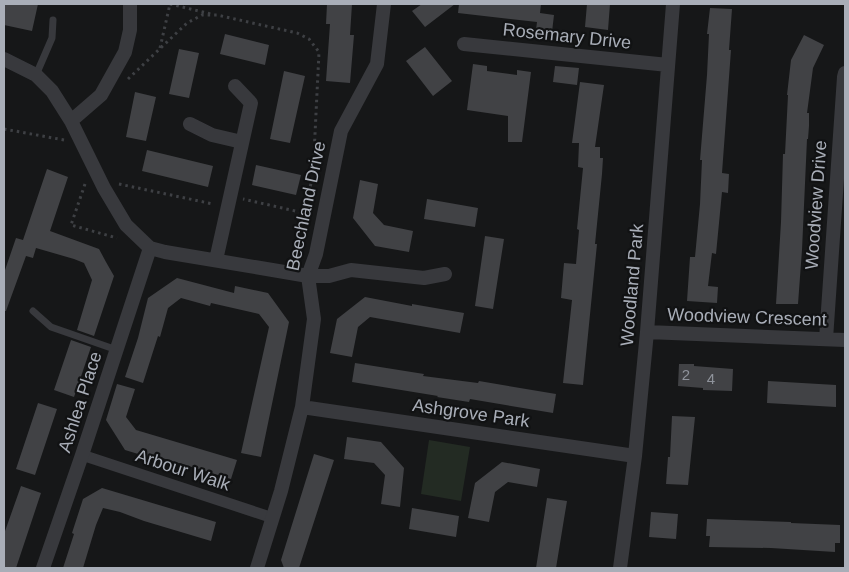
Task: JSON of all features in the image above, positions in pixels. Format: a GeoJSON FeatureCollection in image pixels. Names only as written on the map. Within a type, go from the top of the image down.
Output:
{"type":"FeatureCollection","features":[{"type":"Feature","properties":{"kind":"street"},"geometry":{"type":"LineString","coordinates":[[71,121],[101,95],[125,52],[130,30],[130,4]]}},
{"type":"Feature","properties":{"kind":"street","name":"Beechland Drive"},"geometry":{"type":"LineString","coordinates":[[257,568],[281,491],[302,408],[314,319],[308,276],[316,254],[341,131],[377,64],[384,4]]}},
{"type":"Feature","properties":{"kind":"street","name":"Woodland Park"},"geometry":{"type":"LineString","coordinates":[[620,568],[647,332],[673,4]]}},
{"type":"Feature","properties":{"kind":"street","name":"Rosemary Drive"},"geometry":{"type":"LineString","coordinates":[[464,44],[668,65]]}},
{"type":"Feature","properties":{"kind":"street"},"geometry":{"type":"LineString","coordinates":[[4,59],[36,75],[52,91],[71,121],[101,181],[126,225],[150,248],[308,276],[329,276],[352,270],[424,278],[445,274]]}},
{"type":"Feature","properties":{"kind":"street","name":"Woodview Drive"},"geometry":{"type":"LineString","coordinates":[[826,339],[845,73]]}},
{"type":"Feature","properties":{"kind":"street"},"geometry":{"type":"LineString","coordinates":[[216,260],[251,103],[235,86]]}},
{"type":"Feature","properties":{"kind":"street"},"geometry":{"type":"LineString","coordinates":[[190,124],[212,135],[242,142]]}},
{"type":"Feature","properties":{"kind":"street","name":"Ashlea Place"},"geometry":{"type":"LineString","coordinates":[[43,568],[150,248]]}},
{"type":"Feature","properties":{"kind":"street","name":"Woodview Crescent"},"geometry":{"type":"LineString","coordinates":[[647,332],[845,340]]}},
{"type":"Feature","properties":{"kind":"street","name":"Ashgrove Park"},"geometry":{"type":"LineString","coordinates":[[302,408],[634,456]]}},
{"type":"Feature","properties":{"kind":"street","name":"Arbour Walk"},"geometry":{"type":"LineString","coordinates":[[82,455],[273,518]]}},
{"type":"Feature","properties":{"kind":"lane"},"geometry":{"type":"LineString","coordinates":[[36,75],[52,38],[53,20]]}},
{"type":"Feature","properties":{"kind":"lane"},"geometry":{"type":"LineString","coordinates":[[33,311],[51,327],[117,350]]}},
{"type":"Feature","properties":{"kind":"path"},"geometry":{"type":"LineString","coordinates":[[160,48],[170,4],[217,15]]}},
{"type":"Feature","properties":{"kind":"path"},"geometry":{"type":"LineString","coordinates":[[4,129],[64,140],[79,136]]}},
{"type":"Feature","properties":{"kind":"path"},"geometry":{"type":"LineString","coordinates":[[93,165],[71,225],[124,240],[140,238]]}},
{"type":"Feature","properties":{"kind":"path"},"geometry":{"type":"LineString","coordinates":[[101,181],[228,207]]}},
{"type":"Feature","properties":{"kind":"shaded area"},"geometry":{"type":"Polygon","coordinates":[[[429,440],[470,447],[461,501],[421,494],[429,440]]]}},
{"type":"Feature","properties":{"kind":"building"},"geometry":{"type":"Polygon","coordinates":[[[4,4],[38,4],[32,31],[4,25],[4,4]]]}},
{"type":"Feature","properties":{"kind":"building"},"geometry":{"type":"Polygon","coordinates":[[[327,4],[352,4],[350,35],[354,35],[350,83],[326,81],[330,24],[326,24],[327,4]]]}},
{"type":"Feature","properties":{"kind":"building"},"geometry":{"type":"Polygon","coordinates":[[[422,4],[455,4],[425,27],[412,11],[422,4]]]}},
{"type":"Feature","properties":{"kind":"building"},"geometry":{"type":"Polygon","coordinates":[[[459,4],[541,4],[540,13],[554,15],[552,32],[536,30],[537,22],[458,13],[459,4]]]}},
{"type":"Feature","properties":{"kind":"building"},"geometry":{"type":"Polygon","coordinates":[[[587,4],[610,4],[608,30],[585,27],[587,4]]]}},
{"type":"Feature","properties":{"kind":"building"},"geometry":{"type":"Polygon","coordinates":[[[710,8],[732,9],[722,173],[729,174],[728,193],[722,192],[716,254],[712,253],[708,286],[718,287],[717,303],[687,301],[690,257],[695,257],[700,204],[702,160],[700,160],[710,8]]]}},
{"type":"Feature","properties":{"kind":"building"},"geometry":{"type":"Polygon","coordinates":[[[225,34],[269,45],[265,65],[220,54],[225,34]]]}},
{"type":"Feature","properties":{"kind":"building"},"geometry":{"type":"Polygon","coordinates":[[[804,35],[824,45],[813,68],[807,113],[809,113],[809,126],[798,304],[776,304],[787,95],[791,60],[804,35]]]}},
{"type":"Feature","properties":{"kind":"building"},"geometry":{"type":"Polygon","coordinates":[[[425,47],[452,81],[433,96],[406,61],[425,47]]]}},
{"type":"Feature","properties":{"kind":"building"},"geometry":{"type":"Polygon","coordinates":[[[179,49],[199,53],[189,98],[169,94],[179,49]]]}},
{"type":"Feature","properties":{"kind":"building"},"geometry":{"type":"Polygon","coordinates":[[[473,64],[487,66],[487,71],[517,75],[517,70],[531,72],[522,142],[508,142],[508,116],[467,110],[473,64]]]}},
{"type":"Feature","properties":{"kind":"building"},"geometry":{"type":"Polygon","coordinates":[[[555,66],[579,68],[577,85],[553,82],[555,66]]]}},
{"type":"Feature","properties":{"kind":"building"},"geometry":{"type":"Polygon","coordinates":[[[284,71],[305,76],[290,143],[270,139],[284,71]]]}},
{"type":"Feature","properties":{"kind":"building"},"geometry":{"type":"Polygon","coordinates":[[[580,82],[604,85],[595,147],[600,147],[600,158],[603,158],[595,244],[597,244],[583,385],[563,383],[572,300],[561,298],[564,263],[576,264],[579,230],[577,229],[583,168],[578,167],[579,143],[572,143],[580,82]]]}},
{"type":"Feature","properties":{"kind":"building"},"geometry":{"type":"Polygon","coordinates":[[[135,92],[156,97],[146,141],[126,137],[135,92]]]}},
{"type":"Feature","properties":{"kind":"building"},"geometry":{"type":"Polygon","coordinates":[[[147,150],[213,166],[208,187],[142,171],[147,150]]]}},
{"type":"Feature","properties":{"kind":"building"},"geometry":{"type":"Polygon","coordinates":[[[256,165],[301,175],[296,195],[252,185],[256,165]]]}},
{"type":"Feature","properties":{"kind":"building"},"geometry":{"type":"Polygon","coordinates":[[[47,169],[68,177],[50,231],[99,249],[114,276],[94,336],[77,330],[92,280],[84,263],[36,248],[33,258],[26,256],[6,311],[4,311],[4,273],[16,238],[23,240],[47,169]]]}},
{"type":"Feature","properties":{"kind":"building"},"geometry":{"type":"Polygon","coordinates":[[[360,180],[378,184],[373,213],[384,225],[413,231],[409,252],[375,246],[353,218],[360,180]]]}},
{"type":"Feature","properties":{"kind":"building"},"geometry":{"type":"Polygon","coordinates":[[[427,199],[478,208],[475,227],[424,219],[427,199]]]}},
{"type":"Feature","properties":{"kind":"building"},"geometry":{"type":"Polygon","coordinates":[[[485,236],[504,239],[493,309],[475,306],[485,236]]]}},
{"type":"Feature","properties":{"kind":"building"},"geometry":{"type":"Polygon","coordinates":[[[177,278],[234,293],[235,286],[268,293],[289,322],[261,457],[241,453],[269,327],[259,314],[211,303],[210,306],[181,298],[168,308],[160,337],[158,336],[143,383],[125,377],[138,338],[148,298],[177,278]]]}},
{"type":"Feature","properties":{"kind":"building"},"geometry":{"type":"Polygon","coordinates":[[[365,297],[464,313],[460,333],[370,317],[358,327],[352,357],[330,353],[337,319],[365,297]]]}},
{"type":"Feature","properties":{"kind":"building"},"geometry":{"type":"Polygon","coordinates":[[[71,340],[91,347],[74,397],[54,390],[71,340]]]}},
{"type":"Feature","properties":{"kind":"building"},"geometry":{"type":"Polygon","coordinates":[[[355,363],[424,374],[423,376],[478,383],[479,381],[556,394],[553,413],[470,399],[469,402],[352,382],[355,363]]]}},
{"type":"Feature","properties":{"kind":"building"},"geometry":{"type":"Polygon","coordinates":[[[679,364],[733,369],[732,391],[703,390],[703,388],[678,386],[679,364]]]}},
{"type":"Feature","properties":{"kind":"building"},"geometry":{"type":"Polygon","coordinates":[[[768,381],[836,385],[836,407],[767,403],[768,381]]]}},
{"type":"Feature","properties":{"kind":"building"},"geometry":{"type":"Polygon","coordinates":[[[117,384],[135,389],[126,417],[136,430],[237,460],[231,479],[159,457],[158,460],[125,450],[106,420],[117,384]]]}},
{"type":"Feature","properties":{"kind":"building"},"geometry":{"type":"Polygon","coordinates":[[[38,403],[57,409],[35,475],[16,469],[38,403]]]}},
{"type":"Feature","properties":{"kind":"building"},"geometry":{"type":"Polygon","coordinates":[[[672,416],[695,417],[688,485],[666,484],[668,457],[670,457],[672,416]]]}},
{"type":"Feature","properties":{"kind":"building"},"geometry":{"type":"Polygon","coordinates":[[[347,437],[381,442],[404,468],[400,507],[381,504],[385,475],[374,463],[344,459],[347,437]]]}},
{"type":"Feature","properties":{"kind":"building"},"geometry":{"type":"Polygon","coordinates":[[[314,454],[334,460],[299,568],[284,568],[281,560],[314,454]]]}},
{"type":"Feature","properties":{"kind":"building"},"geometry":{"type":"Polygon","coordinates":[[[502,462],[540,469],[537,487],[508,482],[495,492],[489,522],[468,518],[475,483],[502,462]]]}},
{"type":"Feature","properties":{"kind":"building"},"geometry":{"type":"Polygon","coordinates":[[[21,486],[41,493],[16,568],[4,568],[4,534],[21,486]]]}},
{"type":"Feature","properties":{"kind":"building"},"geometry":{"type":"Polygon","coordinates":[[[102,488],[216,522],[211,541],[103,508],[83,568],[63,568],[83,499],[102,488]]]}},
{"type":"Feature","properties":{"kind":"building"},"geometry":{"type":"Polygon","coordinates":[[[547,498],[567,501],[556,568],[536,568],[547,498]]]}},
{"type":"Feature","properties":{"kind":"building"},"geometry":{"type":"Polygon","coordinates":[[[412,508],[459,516],[456,537],[409,529],[412,508]]]}},
{"type":"Feature","properties":{"kind":"building"},"geometry":{"type":"Polygon","coordinates":[[[651,512],[678,514],[676,539],[649,537],[651,512]]]}},
{"type":"Feature","properties":{"kind":"building"},"geometry":{"type":"Polygon","coordinates":[[[707,519],[840,525],[840,543],[835,543],[835,552],[709,547],[710,536],[706,536],[707,519]]]}}]}
